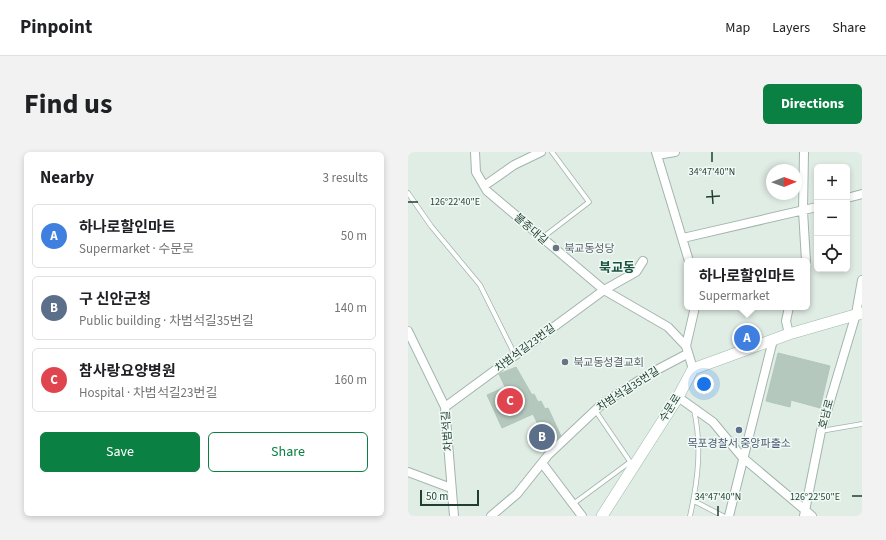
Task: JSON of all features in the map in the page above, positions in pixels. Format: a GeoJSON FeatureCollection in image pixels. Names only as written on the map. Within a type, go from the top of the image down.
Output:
{"type":"FeatureCollection","features":[{"type":"Feature","properties":{"kind":"street","name":"불종대길"},"geometry":{"type":"LineString","coordinates":[[475,152],[476,172],[487,191],[604,290],[668,327],[686,350],[693,369]]}},
{"type":"Feature","properties":{"kind":"street"},"geometry":{"type":"LineString","coordinates":[[484,186],[514,165],[541,152]]}},
{"type":"Feature","properties":{"kind":"street"},"geometry":{"type":"LineString","coordinates":[[675,152],[657,154],[688,258]]}},
{"type":"Feature","properties":{"kind":"street"},"geometry":{"type":"LineString","coordinates":[[804,152],[803,211],[806,258]]}},
{"type":"Feature","properties":{"kind":"street"},"geometry":{"type":"LineString","coordinates":[[850,197],[862,194]]}},
{"type":"Feature","properties":{"kind":"street"},"geometry":{"type":"LineString","coordinates":[[683,238],[814,208]]}},
{"type":"Feature","properties":{"kind":"street","name":"차범석길23번길"},"geometry":{"type":"LineString","coordinates":[[445,406],[604,290],[636,272],[643,261]]}},
{"type":"Feature","properties":{"kind":"street","name":"호남로"},"geometry":{"type":"LineString","coordinates":[[804,512],[822,432],[859,314],[862,280]]}},
{"type":"Feature","properties":{"kind":"street"},"geometry":{"type":"LineString","coordinates":[[686,350],[694,310]]}},
{"type":"Feature","properties":{"kind":"street"},"geometry":{"type":"LineString","coordinates":[[788,310],[786,321],[789,334]]}},
{"type":"Feature","properties":{"kind":"street"},"geometry":{"type":"LineString","coordinates":[[693,369],[789,334],[859,314]]}},
{"type":"Feature","properties":{"kind":"street","name":"차범석길"},"geometry":{"type":"LineString","coordinates":[[408,333],[445,406],[454,516]]}},
{"type":"Feature","properties":{"kind":"street"},"geometry":{"type":"LineString","coordinates":[[729,516],[742,457],[773,340]]}},
{"type":"Feature","properties":{"kind":"street","name":"차범석길35번길"},"geometry":{"type":"LineString","coordinates":[[491,516],[517,494],[549,454],[595,410],[686,350]]}},
{"type":"Feature","properties":{"kind":"street","name":"수문로"},"geometry":{"type":"LineString","coordinates":[[602,516],[632,464],[678,397],[693,369]]}},
{"type":"Feature","properties":{"kind":"street"},"geometry":{"type":"LineString","coordinates":[[678,397],[713,422],[742,457],[804,512],[812,516]]}},
{"type":"Feature","properties":{"kind":"street"},"geometry":{"type":"LineString","coordinates":[[542,463],[582,516]]}},
{"type":"Feature","properties":{"kind":"street"},"geometry":{"type":"LineString","coordinates":[[408,472],[451,488]]}},
{"type":"Feature","properties":{"kind":"lane"},"geometry":{"type":"LineString","coordinates":[[541,238],[589,202],[552,152]]}},
{"type":"Feature","properties":{"kind":"lane"},"geometry":{"type":"LineString","coordinates":[[408,193],[431,226],[474,276],[515,355]]}},
{"type":"Feature","properties":{"kind":"lane"},"geometry":{"type":"LineString","coordinates":[[690,516],[694,501],[700,455],[699,433],[694,408]]}},
{"type":"Feature","properties":{"kind":"lane"},"geometry":{"type":"LineString","coordinates":[[573,504],[632,464],[595,410]]}},
{"type":"Feature","properties":{"kind":"lane"},"geometry":{"type":"LineString","coordinates":[[822,432],[862,424]]}},
{"type":"Feature","properties":{"kind":"lane"},"geometry":{"type":"LineString","coordinates":[[694,501],[723,516]]}},
{"type":"Feature","properties":{"kind":"building"},"geometry":{"type":"Polygon","coordinates":[[[778,353],[830,366],[820,408],[791,400],[790,407],[766,401],[778,353]]]}},
{"type":"Feature","properties":{"kind":"building"},"geometry":{"type":"Polygon","coordinates":[[[516,367],[532,395],[534,394],[538,402],[541,401],[545,409],[548,408],[561,436],[547,443],[533,414],[502,428],[487,395],[505,387],[499,374],[516,367]]]}},
{"type":"Feature","properties":{"kind":"place","name":"북교동성당"},"geometry":{"type":"Point","coordinates":[556,248]}},
{"type":"Feature","properties":{"kind":"place","name":"하나로할인마트"},"geometry":{"type":"Point","coordinates":[747,338]}},
{"type":"Feature","properties":{"kind":"place","name":"북교동성결교회"},"geometry":{"type":"Point","coordinates":[565,362]}},
{"type":"Feature","properties":{"kind":"place","name":"참사랑요양병원"},"geometry":{"type":"Point","coordinates":[510,401]}},
{"type":"Feature","properties":{"kind":"place","name":"목포경찰서 중앙파출소"},"geometry":{"type":"Point","coordinates":[739,430]}},
{"type":"Feature","properties":{"kind":"place","name":"구 신안군청"},"geometry":{"type":"Point","coordinates":[542,437]}},
{"type":"Feature","properties":{"kind":"district","name":"북교동"},"geometry":{"type":"Point","coordinates":[617,268]}}]}
